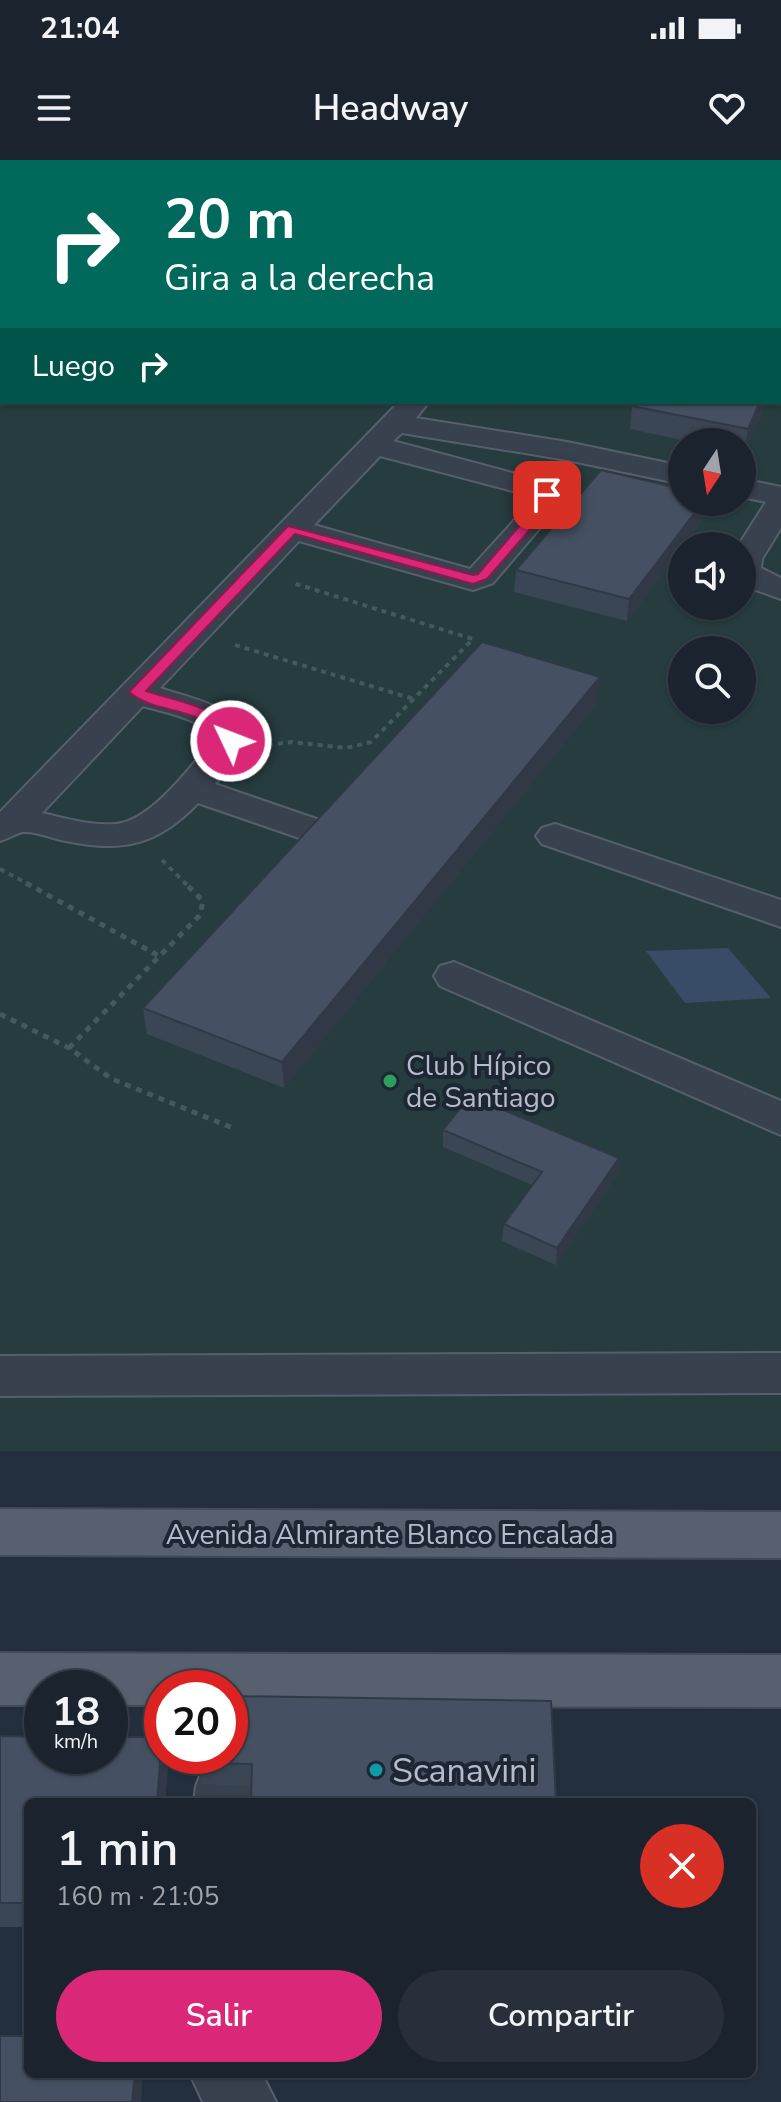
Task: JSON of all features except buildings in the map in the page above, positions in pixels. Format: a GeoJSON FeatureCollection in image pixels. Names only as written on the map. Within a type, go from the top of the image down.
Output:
{"type":"FeatureCollection","features":[{"type":"Feature","properties":{"kind":"main road","name":"Avenida Almirante Blanco Encalada"},"geometry":{"type":"LineString","coordinates":[[0,1532],[781,1535]]}},
{"type":"Feature","properties":{"kind":"main road"},"geometry":{"type":"LineString","coordinates":[[0,1679],[144,1682]]}},
{"type":"Feature","properties":{"kind":"main road"},"geometry":{"type":"LineString","coordinates":[[248,1684],[781,1681]]}},
{"type":"Feature","properties":{"kind":"lane"},"geometry":{"type":"LineString","coordinates":[[394,423],[567,451],[668,472]]}},
{"type":"Feature","properties":{"kind":"lane"},"geometry":{"type":"LineString","coordinates":[[8,824],[394,423]]}},
{"type":"Feature","properties":{"kind":"lane"},"geometry":{"type":"LineString","coordinates":[[293,529],[473,580],[482,576],[547,502],[547,495],[539,489],[394,423]]}},
{"type":"Feature","properties":{"kind":"lane"},"geometry":{"type":"LineString","coordinates":[[756,491],[781,496]]}},
{"type":"Feature","properties":{"kind":"lane"},"geometry":{"type":"LineString","coordinates":[[781,503],[746,559],[745,570],[754,579],[781,589]]}},
{"type":"Feature","properties":{"kind":"lane"},"geometry":{"type":"LineString","coordinates":[[8,824],[115,836],[145,829],[191,788],[231,741],[227,729],[212,718],[137,692]]}},
{"type":"Feature","properties":{"kind":"lane"},"geometry":{"type":"LineString","coordinates":[[191,788],[318,832]]}},
{"type":"Feature","properties":{"kind":"lane"},"geometry":{"type":"LineString","coordinates":[[555,836],[781,914]]}},
{"type":"Feature","properties":{"kind":"lane"},"geometry":{"type":"LineString","coordinates":[[454,976],[781,1119]]}},
{"type":"Feature","properties":{"kind":"lane"},"geometry":{"type":"LineString","coordinates":[[0,1376],[781,1373]]}},
{"type":"Feature","properties":{"kind":"lane"},"geometry":{"type":"LineString","coordinates":[[225,2078],[243,2102]]}},
{"type":"Feature","properties":{"kind":"path"},"geometry":{"type":"LineString","coordinates":[[222,751],[259,748],[277,742],[346,748],[371,742],[473,639],[279,578]]}},
{"type":"Feature","properties":{"kind":"path"},"geometry":{"type":"LineString","coordinates":[[221,640],[414,699]]}},
{"type":"Feature","properties":{"kind":"path"},"geometry":{"type":"LineString","coordinates":[[69,1048],[200,915],[203,901],[160,858],[167,835],[158,818]]}},
{"type":"Feature","properties":{"kind":"path"},"geometry":{"type":"LineString","coordinates":[[0,869],[159,956]]}},
{"type":"Feature","properties":{"kind":"path"},"geometry":{"type":"LineString","coordinates":[[0,1014],[69,1048],[112,1079],[233,1128]]}},
{"type":"Feature","properties":{"kind":"green space","name":"Club Hípico de Santiago"},"geometry":{"type":"Polygon","coordinates":[[[0,404],[781,404],[781,1451],[0,1451],[0,404]]]}},
{"type":"Feature","properties":{"kind":"water"},"geometry":{"type":"Polygon","coordinates":[[[728,948],[771,998],[685,1003],[646,951],[728,948]]]}},
{"type":"Feature","properties":{"kind":"place","name":"Club Hípico de Santiago"},"geometry":{"type":"Point","coordinates":[390,1081]}},
{"type":"Feature","properties":{"kind":"place","name":"Scanavini"},"geometry":{"type":"Point","coordinates":[376,1770]}},
{"type":"Feature","properties":{"kind":"route"},"geometry":{"type":"LineString","coordinates":[[231,741],[227,729],[212,718],[137,692],[293,529],[473,580],[482,576],[499,558],[547,502],[547,495]]}}]}
